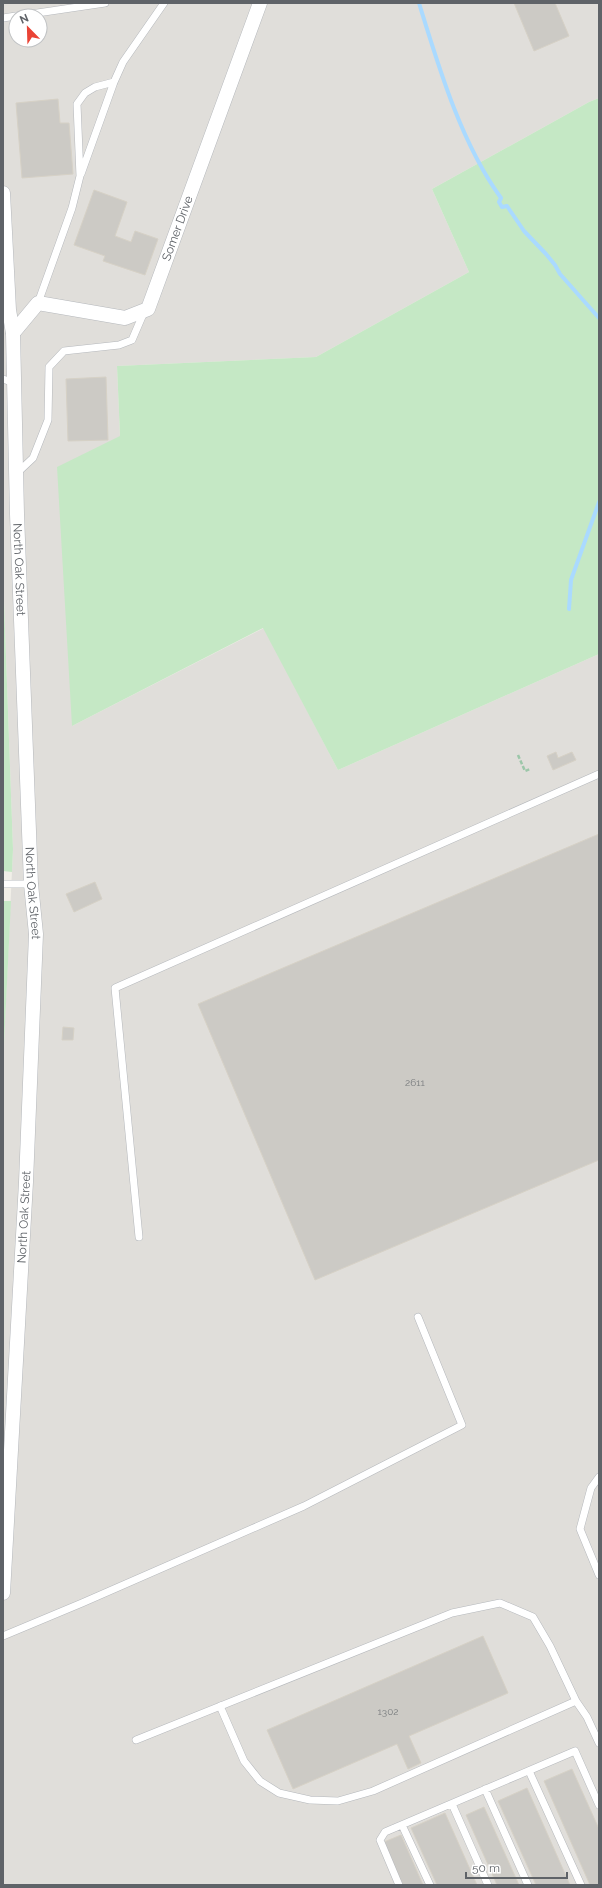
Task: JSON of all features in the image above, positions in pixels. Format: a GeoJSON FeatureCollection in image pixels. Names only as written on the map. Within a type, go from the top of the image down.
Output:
{"type":"FeatureCollection","features":[{"type":"Feature","properties":{"kind":"street","name":"Somer Drive"},"geometry":{"type":"LineString","coordinates":[[144,311],[148,309],[260,3]]}},
{"type":"Feature","properties":{"kind":"street","name":"North Oak Street"},"geometry":{"type":"LineString","coordinates":[[3,193],[9,310],[13,333],[9,381],[16,475],[31,884],[36,934],[8,1435],[3,1593]]}},
{"type":"Feature","properties":{"kind":"street"},"geometry":{"type":"LineString","coordinates":[[13,333],[38,303],[125,318],[144,311]]}},
{"type":"Feature","properties":{"kind":"lane"},"geometry":{"type":"LineString","coordinates":[[48,11],[105,3]]}},
{"type":"Feature","properties":{"kind":"lane"},"geometry":{"type":"LineString","coordinates":[[38,303],[72,208],[80,176],[114,82],[123,62],[164,3]]}},
{"type":"Feature","properties":{"kind":"lane"},"geometry":{"type":"LineString","coordinates":[[80,176],[77,141],[77,104],[84,93],[95,87],[114,82]]}},
{"type":"Feature","properties":{"kind":"lane"},"geometry":{"type":"LineString","coordinates":[[16,475],[33,458],[48,420],[49,367],[64,351],[120,345],[132,340],[144,311]]}},
{"type":"Feature","properties":{"kind":"lane"},"geometry":{"type":"LineString","coordinates":[[139,1237],[115,988],[599,774]]}},
{"type":"Feature","properties":{"kind":"lane"},"geometry":{"type":"LineString","coordinates":[[3,884],[31,884]]}},
{"type":"Feature","properties":{"kind":"lane"},"geometry":{"type":"LineString","coordinates":[[3,1636],[304,1506],[462,1425],[418,1317]]}},
{"type":"Feature","properties":{"kind":"lane"},"geometry":{"type":"LineString","coordinates":[[599,1477],[591,1488],[580,1529],[599,1575]]}},
{"type":"Feature","properties":{"kind":"lane"},"geometry":{"type":"LineString","coordinates":[[136,1740],[452,1613],[500,1603],[533,1617],[550,1646],[576,1701],[587,1717],[599,1743]]}},
{"type":"Feature","properties":{"kind":"lane"},"geometry":{"type":"LineString","coordinates":[[220,1706],[244,1761],[260,1781],[279,1793],[310,1800],[338,1801],[373,1791],[576,1701]]}},
{"type":"Feature","properties":{"kind":"lane"},"geometry":{"type":"LineString","coordinates":[[399,1885],[380,1840],[385,1832],[575,1751],[599,1805]]}},
{"type":"Feature","properties":{"kind":"lane"},"geometry":{"type":"LineString","coordinates":[[529,1770],[581,1885]]}},
{"type":"Feature","properties":{"kind":"lane"},"geometry":{"type":"LineString","coordinates":[[485,1790],[528,1885]]}},
{"type":"Feature","properties":{"kind":"lane"},"geometry":{"type":"LineString","coordinates":[[452,1804],[488,1885]]}},
{"type":"Feature","properties":{"kind":"lane"},"geometry":{"type":"LineString","coordinates":[[402,1825],[430,1885]]}},
{"type":"Feature","properties":{"kind":"path"},"geometry":{"type":"LineString","coordinates":[[518,755],[525,771],[530,769]]}},
{"type":"Feature","properties":{"kind":"shaded area"},"geometry":{"type":"Polygon","coordinates":[[[3,3],[599,3],[599,98],[589,102],[432,189],[469,272],[316,357],[117,366],[120,436],[72,726],[264,628],[338,770],[599,654],[599,1885],[3,1885],[3,1065],[13,849],[3,574],[3,3]]]}},
{"type":"Feature","properties":{"kind":"green space"},"geometry":{"type":"Polygon","coordinates":[[[599,98],[599,654],[338,770],[263,628],[72,726],[57,467],[120,436],[117,366],[316,357],[469,272],[432,189],[589,102],[599,98]]]}},
{"type":"Feature","properties":{"kind":"green space"},"geometry":{"type":"Polygon","coordinates":[[[3,574],[13,849],[12,872],[3,871],[3,574]]]}},
{"type":"Feature","properties":{"kind":"green space"},"geometry":{"type":"Polygon","coordinates":[[[3,901],[11,901],[3,1065],[3,901]]]}},
{"type":"Feature","properties":{"kind":"building"},"geometry":{"type":"Polygon","coordinates":[[[514,3],[555,3],[569,36],[534,51],[514,3]]]}},
{"type":"Feature","properties":{"kind":"building"},"geometry":{"type":"Polygon","coordinates":[[[58,99],[60,123],[69,123],[73,174],[22,178],[16,103],[58,99]]]}},
{"type":"Feature","properties":{"kind":"building"},"geometry":{"type":"Polygon","coordinates":[[[94,190],[127,202],[115,236],[131,242],[135,231],[158,239],[145,275],[103,261],[105,256],[74,245],[94,190]]]}},
{"type":"Feature","properties":{"kind":"building"},"geometry":{"type":"Polygon","coordinates":[[[106,377],[108,440],[68,441],[66,379],[106,377]]]}},
{"type":"Feature","properties":{"kind":"building"},"geometry":{"type":"Polygon","coordinates":[[[556,752],[558,758],[572,752],[576,760],[553,770],[547,756],[556,752]]]}},
{"type":"Feature","properties":{"kind":"building"},"geometry":{"type":"Polygon","coordinates":[[[599,834],[599,1160],[315,1280],[198,1004],[599,834]]]}},
{"type":"Feature","properties":{"kind":"building"},"geometry":{"type":"Polygon","coordinates":[[[95,882],[102,899],[74,912],[66,894],[95,882]]]}},
{"type":"Feature","properties":{"kind":"building"},"geometry":{"type":"Polygon","coordinates":[[[63,1027],[74,1028],[73,1040],[62,1040],[63,1027]]]}},
{"type":"Feature","properties":{"kind":"building"},"geometry":{"type":"Polygon","coordinates":[[[483,1636],[508,1693],[409,1736],[421,1763],[408,1769],[397,1744],[293,1789],[267,1730],[483,1636]]]}},
{"type":"Feature","properties":{"kind":"building"},"geometry":{"type":"Polygon","coordinates":[[[572,1769],[599,1829],[599,1885],[590,1885],[544,1781],[572,1769]]]}},
{"type":"Feature","properties":{"kind":"building"},"geometry":{"type":"Polygon","coordinates":[[[527,1788],[570,1885],[536,1885],[498,1801],[527,1788]]]}},
{"type":"Feature","properties":{"kind":"building"},"geometry":{"type":"Polygon","coordinates":[[[484,1807],[519,1885],[497,1885],[466,1815],[484,1807]]]}},
{"type":"Feature","properties":{"kind":"building"},"geometry":{"type":"Polygon","coordinates":[[[445,1813],[477,1885],[437,1885],[411,1828],[445,1813]]]}},
{"type":"Feature","properties":{"kind":"building"},"geometry":{"type":"Polygon","coordinates":[[[401,1835],[423,1885],[403,1885],[384,1842],[401,1835]]]}},
{"type":"Feature","properties":{"kind":"waterway"},"geometry":{"type":"LineString","coordinates":[[419,3],[452,104],[474,153],[501,198],[499,202],[502,207],[507,206],[524,231],[546,254],[560,274],[599,318]]}},
{"type":"Feature","properties":{"kind":"waterway"},"geometry":{"type":"LineString","coordinates":[[569,609],[571,580],[599,502]]}}]}
